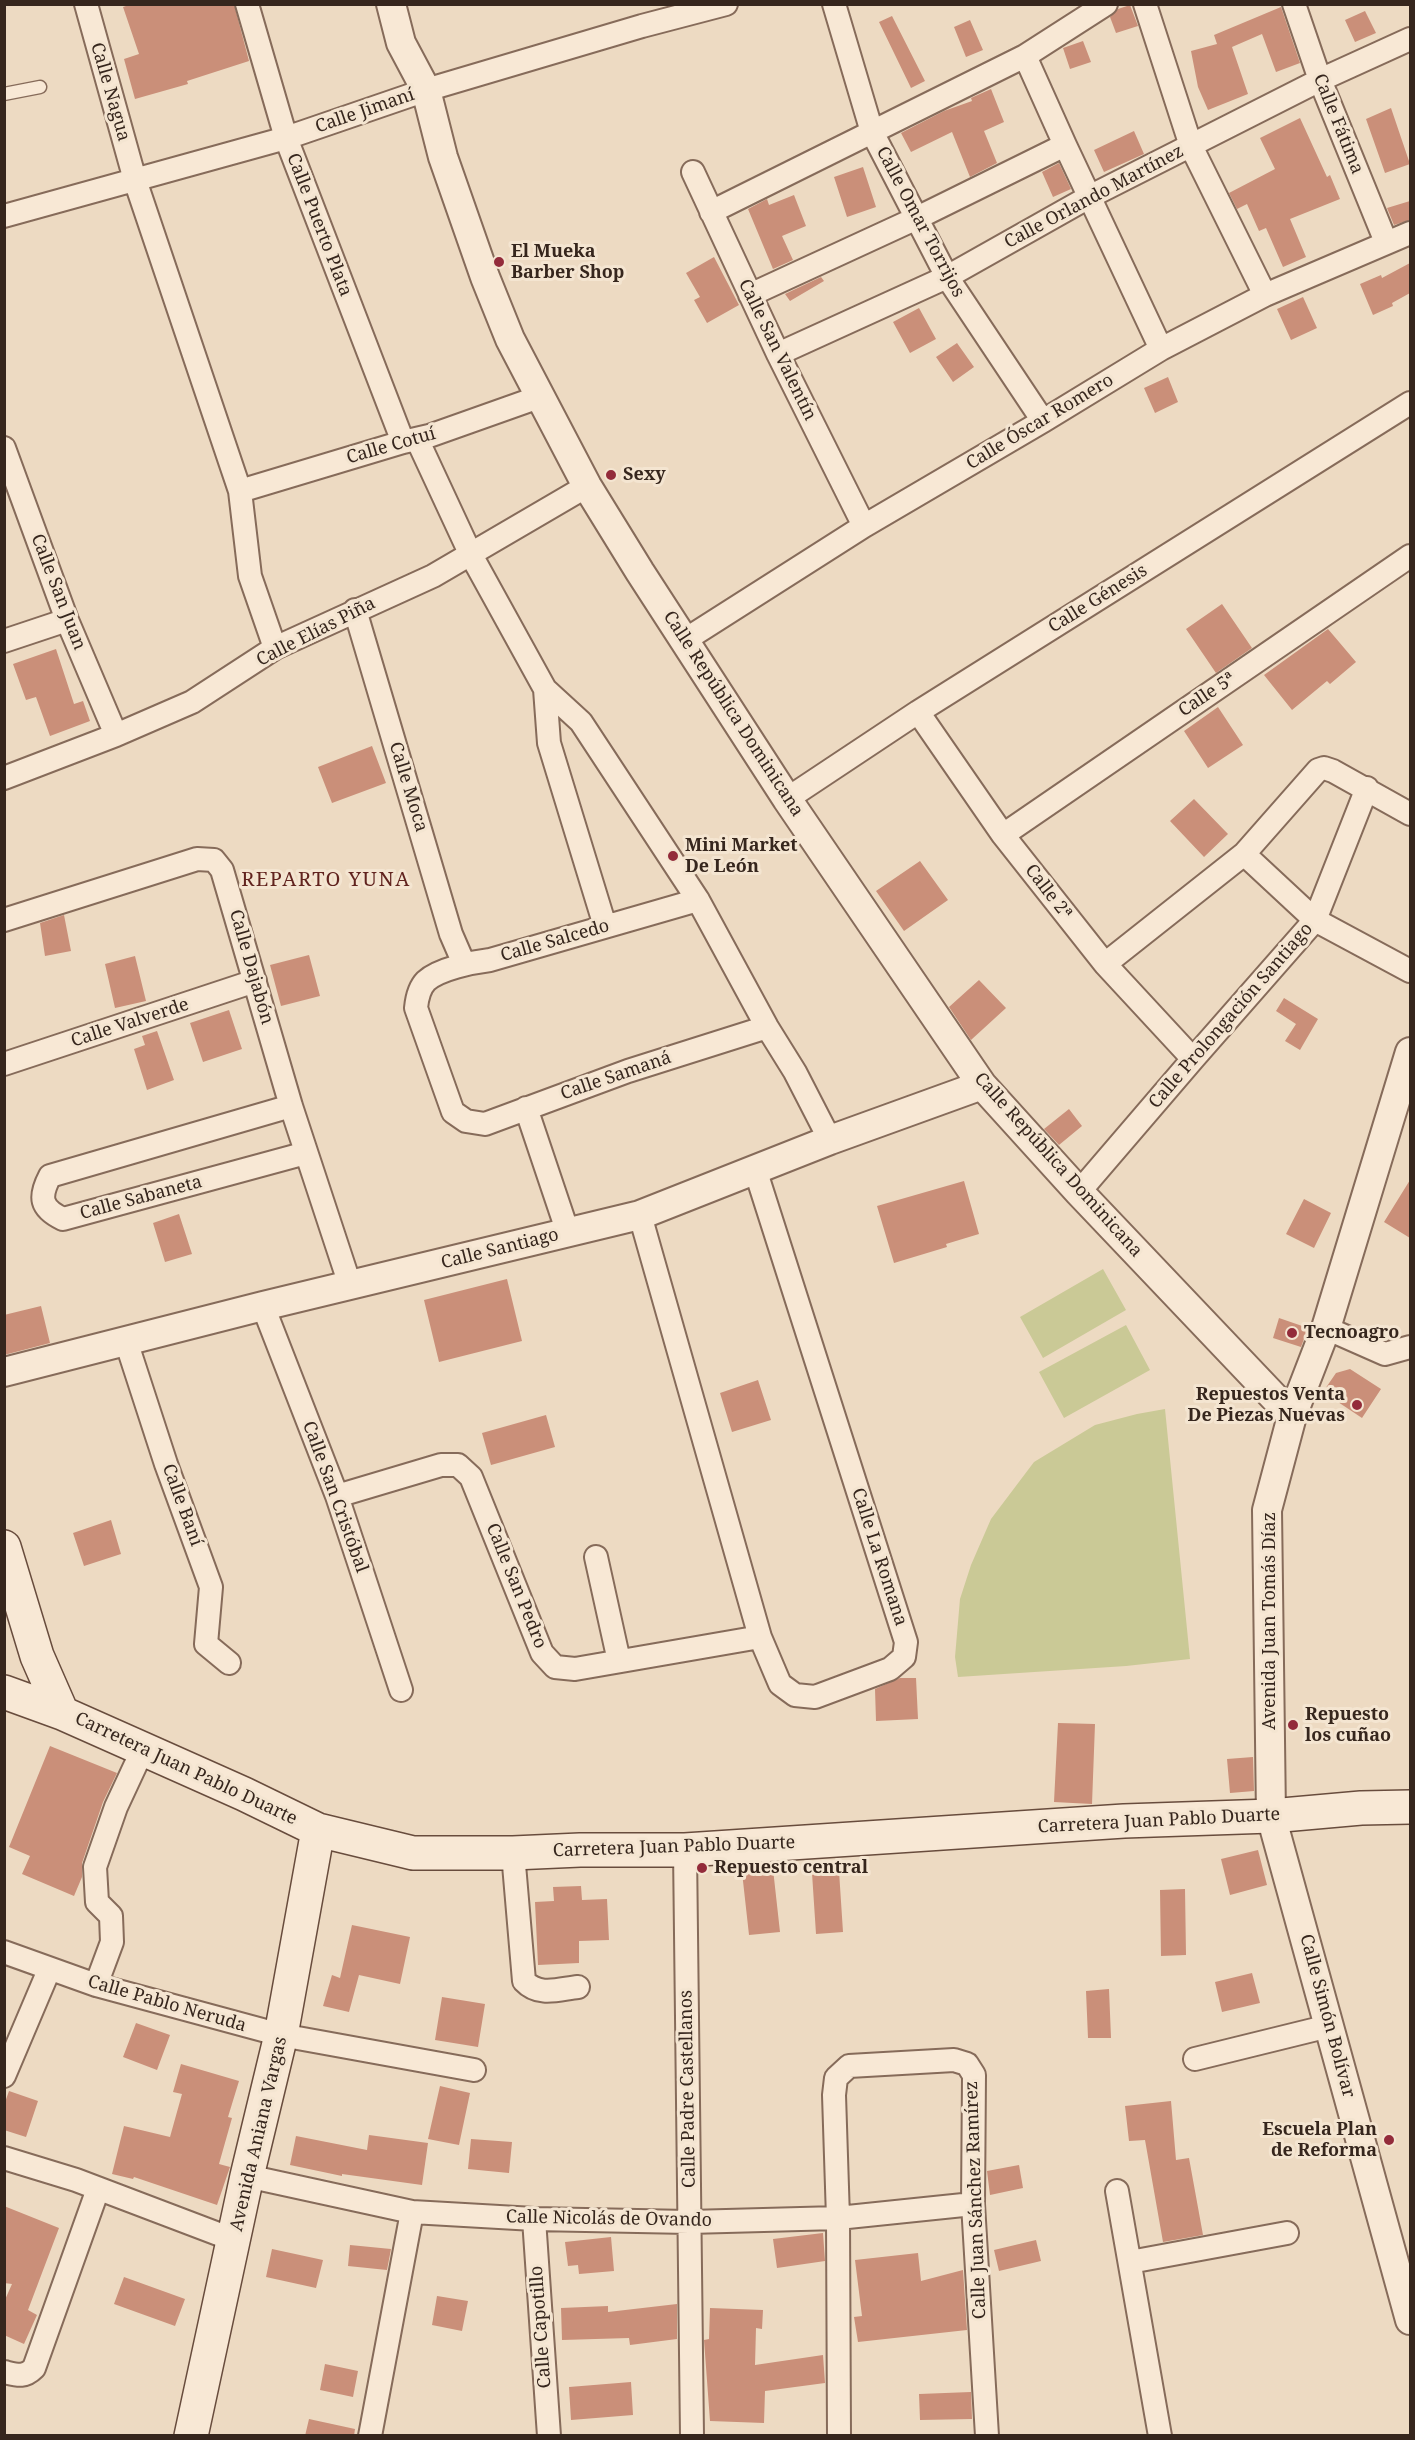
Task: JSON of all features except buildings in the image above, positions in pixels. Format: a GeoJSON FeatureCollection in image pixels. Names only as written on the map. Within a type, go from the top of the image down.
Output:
{"type":"FeatureCollection","features":[{"type":"Feature","properties":{"kind":"main road"},"geometry":{"type":"LineString","coordinates":[[5,1551],[37,1656],[62,1713]]}},
{"type":"Feature","properties":{"kind":"main road","name":"Carretera Juan Pablo Duarte"},"geometry":{"type":"LineString","coordinates":[[4,1692],[62,1713],[244,1794],[318,1830],[413,1853],[685,1850],[1124,1821],[1272,1816],[1361,1808],[1410,1807]]}},
{"type":"Feature","properties":{"kind":"main road","name":"Avenida Aniana Vargas"},"geometry":{"type":"LineString","coordinates":[[191,2436],[247,2176],[281,2035],[318,1830]]}},
{"type":"Feature","properties":{"kind":"street","name":"Calle Nagua"},"geometry":{"type":"LineString","coordinates":[[86,4],[135,180],[240,491],[250,576],[275,648]]}},
{"type":"Feature","properties":{"kind":"street","name":"Calle Puerto Plata"},"geometry":{"type":"LineString","coordinates":[[247,4],[286,138],[410,440],[545,689]]}},
{"type":"Feature","properties":{"kind":"street","name":"Calle República Dominicana"},"geometry":{"type":"LineString","coordinates":[[391,4],[401,43],[426,90],[444,157],[485,277],[510,339],[587,486],[685,640],[788,799],[982,1085],[1079,1192],[1292,1416]]}},
{"type":"Feature","properties":{"kind":"street","name":"Calle Jimaní"},"geometry":{"type":"LineString","coordinates":[[4,216],[286,138],[426,90],[642,26],[726,4]]}},
{"type":"Feature","properties":{"kind":"street","name":"Calle Omar Torrijos"},"geometry":{"type":"LineString","coordinates":[[834,4],[872,132],[947,277],[1043,422]]}},
{"type":"Feature","properties":{"kind":"street"},"geometry":{"type":"LineString","coordinates":[[711,212],[1025,56],[1106,4]]}},
{"type":"Feature","properties":{"kind":"street"},"geometry":{"type":"LineString","coordinates":[[1145,4],[1191,146],[1265,295]]}},
{"type":"Feature","properties":{"kind":"street","name":"Calle Fátima"},"geometry":{"type":"LineString","coordinates":[[1294,4],[1320,80],[1386,242]]}},
{"type":"Feature","properties":{"kind":"street","name":"Calle Orlando Martínez"},"geometry":{"type":"LineString","coordinates":[[778,354],[947,277],[1089,197],[1320,80],[1410,39]]}},
{"type":"Feature","properties":{"kind":"street"},"geometry":{"type":"LineString","coordinates":[[1025,56],[1161,349]]}},
{"type":"Feature","properties":{"kind":"street"},"geometry":{"type":"LineString","coordinates":[[750,295],[917,218],[1065,145]]}},
{"type":"Feature","properties":{"kind":"street","name":"Calle San Valentín"},"geometry":{"type":"LineString","coordinates":[[693,172],[778,354],[864,526]]}},
{"type":"Feature","properties":{"kind":"street","name":"Calle Óscar Romero"},"geometry":{"type":"LineString","coordinates":[[685,640],[864,526],[1043,422],[1161,349],[1265,295],[1410,233]]}},
{"type":"Feature","properties":{"kind":"street","name":"Calle Cotuí"},"geometry":{"type":"LineString","coordinates":[[240,491],[410,440],[539,396]]}},
{"type":"Feature","properties":{"kind":"street","name":"Calle Génesis"},"geometry":{"type":"LineString","coordinates":[[788,799],[918,712],[1408,412]]}},
{"type":"Feature","properties":{"kind":"street","name":"Calle San Juan"},"geometry":{"type":"LineString","coordinates":[[4,448],[67,620],[116,735]]}},
{"type":"Feature","properties":{"kind":"street","name":"Calle Elías Piña"},"geometry":{"type":"LineString","coordinates":[[4,778],[116,735],[192,702],[275,648],[433,576],[587,486]]}},
{"type":"Feature","properties":{"kind":"street","name":"Calle 5ª"},"geometry":{"type":"LineString","coordinates":[[1003,835],[1410,556]]}},
{"type":"Feature","properties":{"kind":"street","name":"Calle Moca"},"geometry":{"type":"LineString","coordinates":[[355,610],[451,934],[464,964]]}},
{"type":"Feature","properties":{"kind":"street"},"geometry":{"type":"LineString","coordinates":[[4,641],[67,620]]}},
{"type":"Feature","properties":{"kind":"street"},"geometry":{"type":"LineString","coordinates":[[545,689],[581,722],[698,900],[767,1027],[795,1072],[830,1140]]}},
{"type":"Feature","properties":{"kind":"street"},"geometry":{"type":"LineString","coordinates":[[545,689],[549,743],[604,926]]}},
{"type":"Feature","properties":{"kind":"street","name":"Calle 2ª"},"geometry":{"type":"LineString","coordinates":[[918,712],[1003,835],[1105,964],[1193,1059]]}},
{"type":"Feature","properties":{"kind":"street"},"geometry":{"type":"LineString","coordinates":[[1105,964],[1244,854],[1318,770],[1324,768],[1333,771],[1410,814]]}},
{"type":"Feature","properties":{"kind":"street","name":"Calle Prolongación Santiago"},"geometry":{"type":"LineString","coordinates":[[1079,1192],[1315,920],[1367,788]]}},
{"type":"Feature","properties":{"kind":"street"},"geometry":{"type":"LineString","coordinates":[[1244,854],[1315,920],[1410,971]]}},
{"type":"Feature","properties":{"kind":"street","name":"Calle Dajabón"},"geometry":{"type":"LineString","coordinates":[[4,920],[197,859],[214,860],[222,870],[291,1106],[350,1285]]}},
{"type":"Feature","properties":{"kind":"street","name":"Calle Salcedo"},"geometry":{"type":"LineString","coordinates":[[466,1121],[453,1112],[416,1008],[419,992],[426,981],[464,964],[490,960],[698,900]]}},
{"type":"Feature","properties":{"kind":"street","name":"Calle Valverde"},"geometry":{"type":"LineString","coordinates":[[4,1064],[255,981]]}},
{"type":"Feature","properties":{"kind":"street","name":"Calle Samaná"},"geometry":{"type":"LineString","coordinates":[[466,1121],[485,1124],[627,1071],[767,1027]]}},
{"type":"Feature","properties":{"kind":"street","name":"Avenida Juan Tomás Díaz"},"geometry":{"type":"LineString","coordinates":[[1272,1816],[1267,1510],[1292,1416],[1326,1328],[1410,1052]]}},
{"type":"Feature","properties":{"kind":"street","name":"Calle Santiago"},"geometry":{"type":"LineString","coordinates":[[4,1372],[263,1306],[640,1215],[830,1140],[982,1085]]}},
{"type":"Feature","properties":{"kind":"street","name":"Calle Sabaneta"},"geometry":{"type":"LineString","coordinates":[[291,1106],[50,1176],[43,1189],[43,1203],[51,1213],[63,1219],[306,1153]]}},
{"type":"Feature","properties":{"kind":"street"},"geometry":{"type":"LineString","coordinates":[[526,1108],[568,1233]]}},
{"type":"Feature","properties":{"kind":"street","name":"Calle La Romana"},"geometry":{"type":"LineString","coordinates":[[640,1215],[760,1637],[780,1684],[795,1695],[815,1697],[890,1669],[904,1656],[906,1642],[755,1169]]}},
{"type":"Feature","properties":{"kind":"street","name":"Calle San Cristóbal"},"geometry":{"type":"LineString","coordinates":[[263,1306],[337,1496],[401,1690]]}},
{"type":"Feature","properties":{"kind":"street"},"geometry":{"type":"LineString","coordinates":[[1326,1328],[1385,1354],[1410,1347]]}},
{"type":"Feature","properties":{"kind":"street","name":"Calle Baní"},"geometry":{"type":"LineString","coordinates":[[126,1341],[166,1464],[211,1587],[206,1644],[229,1663]]}},
{"type":"Feature","properties":{"kind":"street","name":"Calle San Pedro"},"geometry":{"type":"LineString","coordinates":[[337,1496],[441,1465],[458,1465],[471,1477],[542,1653],[555,1667],[574,1669],[760,1637]]}},
{"type":"Feature","properties":{"kind":"street"},"geometry":{"type":"LineString","coordinates":[[596,1557],[619,1661]]}},
{"type":"Feature","properties":{"kind":"street"},"geometry":{"type":"LineString","coordinates":[[96,1985],[112,1942],[111,1916],[97,1902],[95,1868],[116,1807],[143,1749]]}},
{"type":"Feature","properties":{"kind":"street","name":"Calle Simón Bolívar"},"geometry":{"type":"LineString","coordinates":[[1272,1816],[1410,2320]]}},
{"type":"Feature","properties":{"kind":"street","name":"Calle Padre Castellanos"},"geometry":{"type":"LineString","coordinates":[[685,1850],[692,2436]]}},
{"type":"Feature","properties":{"kind":"street"},"geometry":{"type":"LineString","coordinates":[[513,1853],[524,1981],[530,1988],[540,1992],[578,1987]]}},
{"type":"Feature","properties":{"kind":"street","name":"Calle Pablo Neruda"},"geometry":{"type":"LineString","coordinates":[[4,1952],[96,1985],[281,2035],[474,2070]]}},
{"type":"Feature","properties":{"kind":"street"},"geometry":{"type":"LineString","coordinates":[[4,2076],[49,1970]]}},
{"type":"Feature","properties":{"kind":"street"},"geometry":{"type":"LineString","coordinates":[[1195,2059],[1329,2026]]}},
{"type":"Feature","properties":{"kind":"street","name":"Calle Juan Sánchez Ramírez"},"geometry":{"type":"LineString","coordinates":[[838,2436],[838,2218],[834,2095],[836,2078],[849,2066],[954,2060],[967,2064],[974,2075],[973,2204],[987,2436]]}},
{"type":"Feature","properties":{"kind":"street"},"geometry":{"type":"LineString","coordinates":[[4,2158],[98,2189],[234,2241]]}},
{"type":"Feature","properties":{"kind":"street","name":"Calle Nicolás de Ovando"},"geometry":{"type":"LineString","coordinates":[[247,2176],[412,2212],[534,2219],[689,2222],[838,2218],[973,2204]]}},
{"type":"Feature","properties":{"kind":"street"},"geometry":{"type":"LineString","coordinates":[[4,2372],[21,2376],[28,2374],[34,2368],[98,2189]]}},
{"type":"Feature","properties":{"kind":"street"},"geometry":{"type":"LineString","coordinates":[[1117,2191],[1160,2436]]}},
{"type":"Feature","properties":{"kind":"street"},"geometry":{"type":"LineString","coordinates":[[370,2436],[412,2212]]}},
{"type":"Feature","properties":{"kind":"street","name":"Calle Capotillo"},"geometry":{"type":"LineString","coordinates":[[534,2219],[549,2436]]}},
{"type":"Feature","properties":{"kind":"street"},"geometry":{"type":"LineString","coordinates":[[1130,2262],[1287,2233]]}},
{"type":"Feature","properties":{"kind":"lane"},"geometry":{"type":"LineString","coordinates":[[4,94],[40,87]]}},
{"type":"Feature","properties":{"kind":"shaded area"},"geometry":{"type":"Polygon","coordinates":[[[1103,1269],[1126,1310],[1043,1358],[1020,1317],[1103,1269]]]}},
{"type":"Feature","properties":{"kind":"shaded area"},"geometry":{"type":"Polygon","coordinates":[[[1126,1325],[1150,1370],[1064,1418],[1039,1372],[1126,1325]]]}},
{"type":"Feature","properties":{"kind":"shaded area"},"geometry":{"type":"Polygon","coordinates":[[[1165,1409],[1190,1659],[1126,1666],[958,1677],[955,1657],[960,1599],[971,1565],[991,1519],[1034,1462],[1095,1425],[1165,1409]]]}},
{"type":"Feature","properties":{"kind":"place","name":"El Mueka Barber Shop"},"geometry":{"type":"Point","coordinates":[499,262]}},
{"type":"Feature","properties":{"kind":"place","name":"Sexy"},"geometry":{"type":"Point","coordinates":[611,475]}},
{"type":"Feature","properties":{"kind":"place","name":"Mini Market De León"},"geometry":{"type":"Point","coordinates":[673,856]}},
{"type":"Feature","properties":{"kind":"place","name":"Tecnoagro"},"geometry":{"type":"Point","coordinates":[1292,1333]}},
{"type":"Feature","properties":{"kind":"place","name":"Repuestos Venta De Piezas Nuevas"},"geometry":{"type":"Point","coordinates":[1357,1405]}},
{"type":"Feature","properties":{"kind":"place","name":"Repuesto los cuñao"},"geometry":{"type":"Point","coordinates":[1293,1725]}},
{"type":"Feature","properties":{"kind":"place","name":"Repuesto central"},"geometry":{"type":"Point","coordinates":[702,1868]}},
{"type":"Feature","properties":{"kind":"place","name":"Escuela Plan de Reforma"},"geometry":{"type":"Point","coordinates":[1389,2140]}},
{"type":"Feature","properties":{"kind":"district","name":"REPARTO YUNA"},"geometry":{"type":"Point","coordinates":[326,880]}}]}
